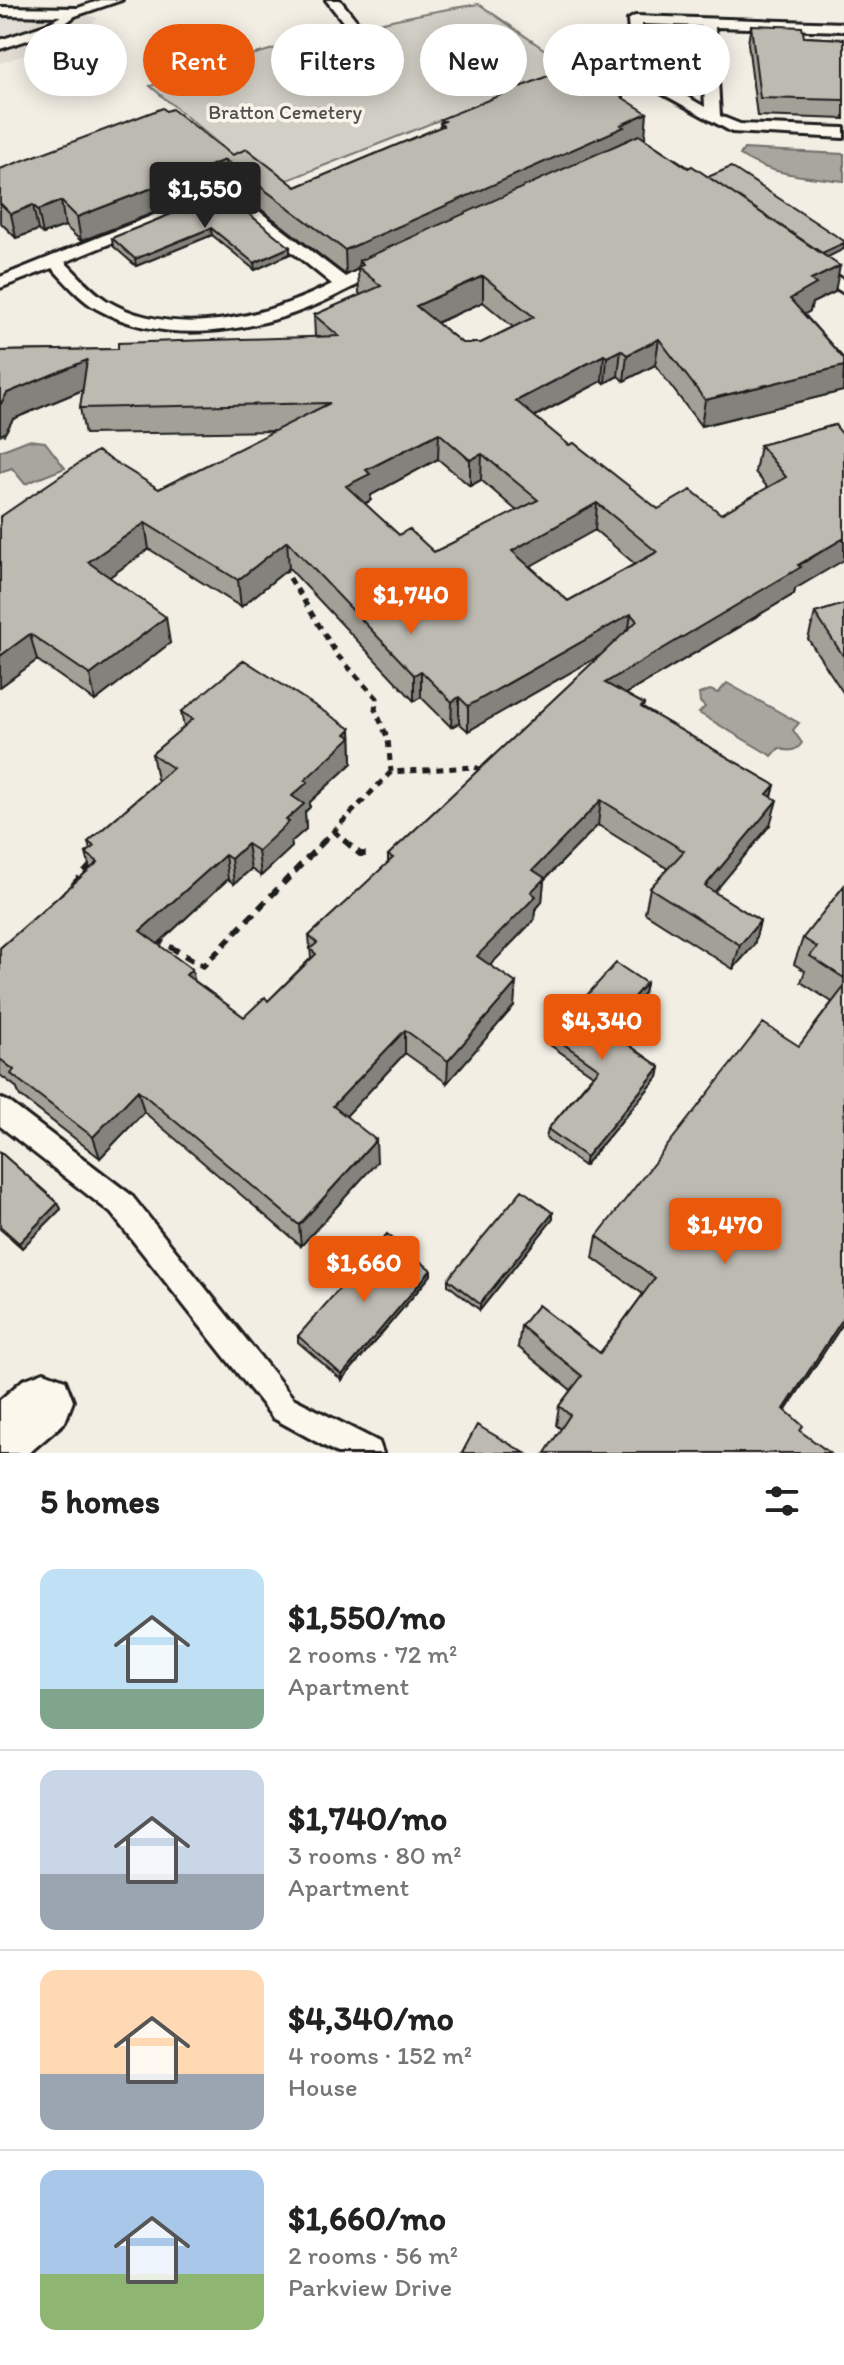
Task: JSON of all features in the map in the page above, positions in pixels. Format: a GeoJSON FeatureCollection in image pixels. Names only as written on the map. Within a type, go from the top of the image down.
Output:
{"type":"FeatureCollection","features":[{"type":"Feature","properties":{"kind":"street"},"geometry":{"type":"LineString","coordinates":[[0,1439],[44,1401]]}},
{"type":"Feature","properties":{"kind":"lane"},"geometry":{"type":"LineString","coordinates":[[0,45],[115,0]]}},
{"type":"Feature","properties":{"kind":"lane"},"geometry":{"type":"LineString","coordinates":[[333,0],[352,24]]}},
{"type":"Feature","properties":{"kind":"lane"},"geometry":{"type":"LineString","coordinates":[[0,11],[79,12]]}},
{"type":"Feature","properties":{"kind":"lane"},"geometry":{"type":"LineString","coordinates":[[844,27],[635,20],[637,74],[713,118],[737,129],[844,133]]}},
{"type":"Feature","properties":{"kind":"lane"},"geometry":{"type":"LineString","coordinates":[[708,22],[713,118]]}},
{"type":"Feature","properties":{"kind":"lane"},"geometry":{"type":"LineString","coordinates":[[0,283],[226,191],[342,283]]}},
{"type":"Feature","properties":{"kind":"lane"},"geometry":{"type":"LineString","coordinates":[[793,253],[844,288]]}},
{"type":"Feature","properties":{"kind":"lane"},"geometry":{"type":"LineString","coordinates":[[54,261],[102,305],[140,322],[200,326],[250,319],[297,306],[399,258]]}},
{"type":"Feature","properties":{"kind":"lane"},"geometry":{"type":"LineString","coordinates":[[0,1110],[121,1204],[283,1408],[368,1453]]}},
{"type":"Feature","properties":{"kind":"path"},"geometry":{"type":"LineString","coordinates":[[282,566],[300,586],[333,648],[377,698],[375,709],[388,739],[391,772]]}},
{"type":"Feature","properties":{"kind":"path"},"geometry":{"type":"LineString","coordinates":[[150,935],[203,966],[391,772],[474,767],[489,773]]}},
{"type":"Feature","properties":{"kind":"path"},"geometry":{"type":"LineString","coordinates":[[334,831],[360,854],[369,854]]}},
{"type":"Feature","properties":{"kind":"path"},"geometry":{"type":"LineString","coordinates":[[84,895],[70,887],[100,856]]}},
{"type":"Feature","properties":{"kind":"shaded area"},"geometry":{"type":"Polygon","coordinates":[[[0,5],[60,6],[98,18],[91,24],[24,24],[24,55],[0,63],[0,5]]]}},
{"type":"Feature","properties":{"kind":"shaded area"},"geometry":{"type":"Polygon","coordinates":[[[744,149],[844,154],[844,181],[790,174],[764,167],[740,155],[744,149]]]}},
{"type":"Feature","properties":{"kind":"shaded area"},"geometry":{"type":"Polygon","coordinates":[[[28,440],[45,442],[65,468],[25,484],[12,468],[0,472],[0,451],[28,440]]]}},
{"type":"Feature","properties":{"kind":"shaded area"},"geometry":{"type":"Polygon","coordinates":[[[727,683],[799,723],[793,730],[802,743],[800,746],[792,750],[779,748],[772,756],[699,713],[705,707],[700,702],[699,694],[710,690],[718,693],[727,683]]]}},
{"type":"Feature","properties":{"kind":"green space","name":"Bratton Cemetery"},"geometry":{"type":"Polygon","coordinates":[[[479,4],[508,24],[420,24],[420,96],[500,96],[270,187],[162,96],[255,96],[255,54],[271,50],[271,96],[404,96],[404,24],[374,24],[479,4]]]}},
{"type":"Feature","properties":{"kind":"green space"},"geometry":{"type":"Polygon","coordinates":[[[527,37],[543,49],[543,79],[527,85],[527,37]]]}},
{"type":"Feature","properties":{"kind":"building"},"geometry":{"type":"Polygon","coordinates":[[[751,25],[802,27],[804,37],[844,39],[844,100],[760,98],[751,25]]]}},
{"type":"Feature","properties":{"kind":"building"},"geometry":{"type":"Polygon","coordinates":[[[543,78],[543,96],[620,96],[647,113],[621,125],[624,127],[345,250],[225,160],[77,217],[61,201],[38,210],[33,205],[11,214],[0,203],[0,169],[163,108],[166,111],[172,109],[232,155],[247,149],[296,187],[443,126],[440,123],[445,121],[441,119],[498,96],[527,96],[527,84],[543,78]]]}},
{"type":"Feature","properties":{"kind":"building"},"geometry":{"type":"Polygon","coordinates":[[[639,135],[688,168],[692,166],[840,266],[811,280],[816,284],[790,299],[844,359],[844,366],[705,400],[659,339],[627,355],[621,350],[607,357],[604,355],[516,401],[569,445],[574,443],[658,509],[691,490],[721,514],[786,477],[760,445],[835,425],[844,436],[844,538],[798,565],[801,567],[605,683],[775,785],[767,794],[777,800],[705,886],[760,921],[740,945],[650,888],[684,851],[601,800],[533,870],[545,878],[531,892],[536,896],[477,956],[516,983],[448,1061],[405,1030],[333,1106],[376,1140],[299,1225],[138,1090],[93,1137],[11,1074],[14,1070],[0,1059],[0,948],[98,862],[86,853],[94,846],[88,842],[173,768],[152,754],[193,719],[181,712],[244,660],[351,729],[346,734],[351,737],[305,780],[308,782],[292,796],[304,804],[258,851],[247,844],[231,859],[225,855],[140,931],[192,969],[186,975],[244,1017],[265,997],[268,1001],[316,954],[310,949],[317,943],[309,936],[393,858],[388,855],[637,621],[631,614],[468,706],[459,697],[452,702],[421,671],[414,675],[287,541],[238,580],[145,523],[88,562],[166,617],[90,675],[30,634],[0,656],[0,517],[97,451],[159,489],[330,403],[80,408],[87,360],[7,393],[0,405],[0,351],[118,349],[118,343],[339,336],[314,315],[381,286],[358,267],[363,265],[359,261],[639,135]],[[483,276],[416,306],[462,343],[481,343],[534,317],[483,276]],[[439,433],[366,470],[370,474],[346,486],[399,535],[409,529],[434,552],[538,500],[482,454],[470,460],[439,433]],[[597,503],[512,551],[568,601],[657,552],[597,503]]]}},
{"type":"Feature","properties":{"kind":"building"},"geometry":{"type":"Polygon","coordinates":[[[731,167],[844,243],[822,253],[708,177],[731,167]]]}},
{"type":"Feature","properties":{"kind":"building"},"geometry":{"type":"Polygon","coordinates":[[[223,193],[290,247],[254,263],[211,228],[135,259],[112,238],[223,193]]]}},
{"type":"Feature","properties":{"kind":"building"},"geometry":{"type":"Polygon","coordinates":[[[844,604],[844,657],[815,613],[844,604]]]}},
{"type":"Feature","properties":{"kind":"building"},"geometry":{"type":"Polygon","coordinates":[[[844,886],[844,978],[810,956],[817,947],[803,938],[844,886]]]}},
{"type":"Feature","properties":{"kind":"building"},"geometry":{"type":"Polygon","coordinates":[[[616,963],[646,983],[606,1029],[660,1067],[586,1157],[548,1129],[599,1069],[551,1035],[616,963]]]}},
{"type":"Feature","properties":{"kind":"building"},"geometry":{"type":"Polygon","coordinates":[[[844,987],[844,1317],[784,1409],[803,1426],[800,1431],[830,1453],[545,1453],[570,1415],[559,1406],[582,1376],[521,1326],[538,1305],[600,1353],[655,1278],[597,1236],[763,1023],[799,1046],[844,987]]]}},
{"type":"Feature","properties":{"kind":"building"},"geometry":{"type":"Polygon","coordinates":[[[0,1152],[58,1203],[19,1243],[0,1226],[0,1152]]]}},
{"type":"Feature","properties":{"kind":"building"},"geometry":{"type":"Polygon","coordinates":[[[522,1190],[553,1213],[480,1304],[448,1279],[522,1190]]]}},
{"type":"Feature","properties":{"kind":"building"},"geometry":{"type":"Polygon","coordinates":[[[387,1234],[431,1270],[342,1375],[298,1336],[387,1234]]]}},
{"type":"Feature","properties":{"kind":"building"},"geometry":{"type":"Polygon","coordinates":[[[477,1425],[525,1453],[462,1453],[477,1425]]]}}]}
